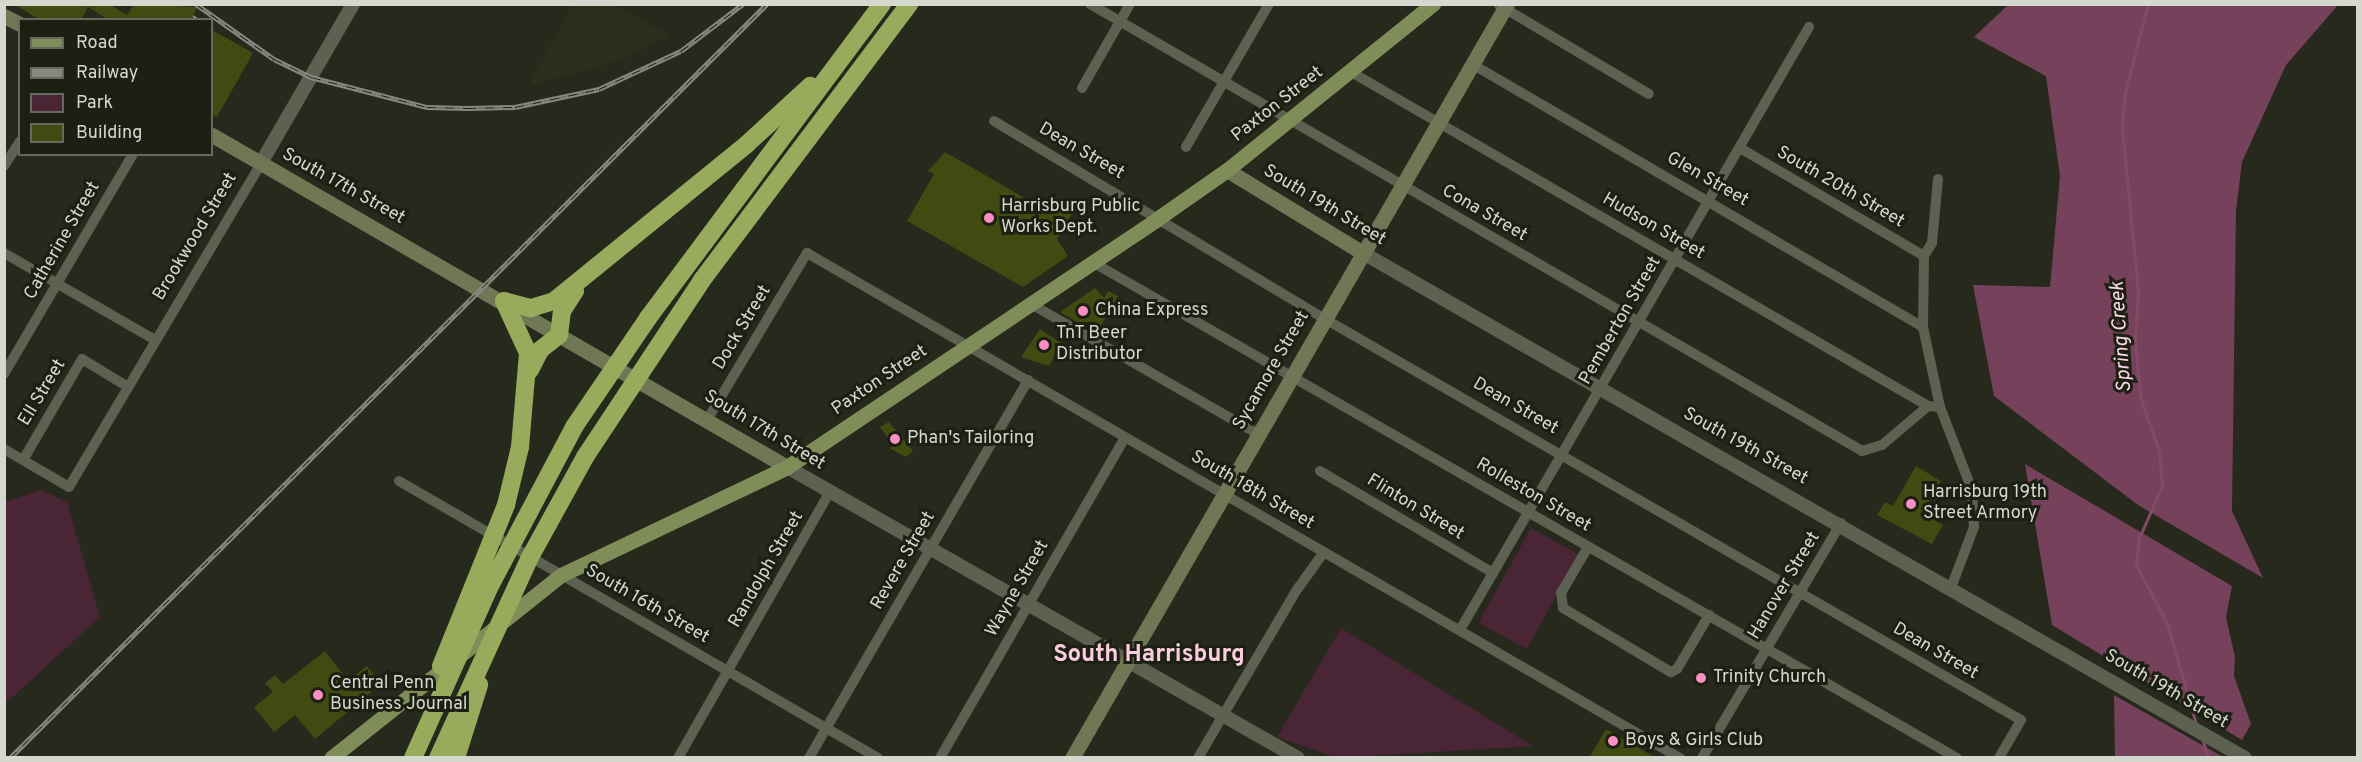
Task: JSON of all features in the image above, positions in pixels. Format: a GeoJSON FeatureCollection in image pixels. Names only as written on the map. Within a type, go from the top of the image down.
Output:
{"type":"FeatureCollection","features":[{"type":"Feature","properties":{"kind":"highway"},"geometry":{"type":"LineString","coordinates":[[438,758],[529,560],[622,400],[763,196],[909,4]]}},
{"type":"Feature","properties":{"kind":"highway"},"geometry":{"type":"LineString","coordinates":[[504,301],[542,307],[779,116],[879,9]]}},
{"type":"Feature","properties":{"kind":"highway"},"geometry":{"type":"LineString","coordinates":[[414,753],[526,515],[600,386],[879,9]]}},
{"type":"Feature","properties":{"kind":"highway"},"geometry":{"type":"LineString","coordinates":[[527,381],[540,350],[559,335],[566,304],[615,248]]}},
{"type":"Feature","properties":{"kind":"highway"},"geometry":{"type":"LineString","coordinates":[[414,753],[432,688],[506,505],[520,447],[527,381],[523,335],[504,301]]}},
{"type":"Feature","properties":{"kind":"highway"},"geometry":{"type":"LineString","coordinates":[[456,758],[497,632],[529,560]]}},
{"type":"Feature","properties":{"kind":"main road","name":"Paxton Street"},"geometry":{"type":"LineString","coordinates":[[331,758],[561,575],[787,467],[1157,219],[1227,170],[1433,4]]}},
{"type":"Feature","properties":{"kind":"main road","name":"Sycamore Street"},"geometry":{"type":"LineString","coordinates":[[1072,758],[1439,122],[1503,6]]}},
{"type":"Feature","properties":{"kind":"main road"},"geometry":{"type":"LineString","coordinates":[[4,16],[18,23]]}},
{"type":"Feature","properties":{"kind":"main road","name":"South 17th Street"},"geometry":{"type":"LineString","coordinates":[[213,136],[504,301],[787,467]]}},
{"type":"Feature","properties":{"kind":"main road","name":"South 19th Street"},"geometry":{"type":"LineString","coordinates":[[1227,170],[1363,254]]}},
{"type":"Feature","properties":{"kind":"street","name":"Brookwood Street"},"geometry":{"type":"LineString","coordinates":[[23,460],[69,487],[353,4]]}},
{"type":"Feature","properties":{"kind":"street","name":"Cona Street"},"geometry":{"type":"LineString","coordinates":[[1090,4],[1862,451],[1882,445],[1928,406]]}},
{"type":"Feature","properties":{"kind":"street"},"geometry":{"type":"LineString","coordinates":[[1082,88],[1130,4]]}},
{"type":"Feature","properties":{"kind":"street"},"geometry":{"type":"LineString","coordinates":[[1186,147],[1269,4]]}},
{"type":"Feature","properties":{"kind":"street"},"geometry":{"type":"LineString","coordinates":[[1503,6],[1649,94]]}},
{"type":"Feature","properties":{"kind":"street","name":"Pemberton Street"},"geometry":{"type":"LineString","coordinates":[[1460,630],[1809,27]]}},
{"type":"Feature","properties":{"kind":"street","name":"Glen Street"},"geometry":{"type":"LineString","coordinates":[[1472,64],[1923,327]]}},
{"type":"Feature","properties":{"kind":"street","name":"Hudson Street"},"geometry":{"type":"LineString","coordinates":[[1351,72],[1928,406],[1940,407]]}},
{"type":"Feature","properties":{"kind":"street","name":"Dean Street"},"geometry":{"type":"LineString","coordinates":[[994,122],[1106,184],[1157,219],[1325,319],[1563,453],[2021,720],[1999,758]]}},
{"type":"Feature","properties":{"kind":"street"},"geometry":{"type":"LineString","coordinates":[[4,166],[18,144]]}},
{"type":"Feature","properties":{"kind":"street","name":"South 20th Street"},"geometry":{"type":"LineString","coordinates":[[1740,148],[1924,256]]}},
{"type":"Feature","properties":{"kind":"street","name":"Catherine Street"},"geometry":{"type":"LineString","coordinates":[[4,374],[132,156]]}},
{"type":"Feature","properties":{"kind":"street"},"geometry":{"type":"LineString","coordinates":[[1938,179],[1932,243],[1924,256],[1923,327],[1940,407],[1972,490],[1974,527],[1951,588]]}},
{"type":"Feature","properties":{"kind":"street"},"geometry":{"type":"LineString","coordinates":[[4,253],[155,340]]}},
{"type":"Feature","properties":{"kind":"street","name":"South 18th Street"},"geometry":{"type":"LineString","coordinates":[[807,253],[1680,758]]}},
{"type":"Feature","properties":{"kind":"street","name":"Dock Street"},"geometry":{"type":"LineString","coordinates":[[707,420],[807,253]]}},
{"type":"Feature","properties":{"kind":"street","name":"South 19th Street"},"geometry":{"type":"LineString","coordinates":[[1363,254],[1841,523],[2245,758]]}},
{"type":"Feature","properties":{"kind":"street","name":"Rolleston Street"},"geometry":{"type":"LineString","coordinates":[[1094,262],[1957,758]]}},
{"type":"Feature","properties":{"kind":"street"},"geometry":{"type":"LineString","coordinates":[[1031,304],[1258,434]]}},
{"type":"Feature","properties":{"kind":"street","name":"Ell Street"},"geometry":{"type":"LineString","coordinates":[[23,460],[82,359],[128,387]]}},
{"type":"Feature","properties":{"kind":"street","name":"Revere Street"},"geometry":{"type":"LineString","coordinates":[[809,758],[1028,380]]}},
{"type":"Feature","properties":{"kind":"street","name":"Wayne Street"},"geometry":{"type":"LineString","coordinates":[[940,758],[1125,437]]}},
{"type":"Feature","properties":{"kind":"street"},"geometry":{"type":"LineString","coordinates":[[4,449],[23,460]]}},
{"type":"Feature","properties":{"kind":"street","name":"South 17th Street"},"geometry":{"type":"LineString","coordinates":[[787,467],[1126,663],[1298,758]]}},
{"type":"Feature","properties":{"kind":"street","name":"Flinton Street"},"geometry":{"type":"LineString","coordinates":[[1320,471],[1493,573]]}},
{"type":"Feature","properties":{"kind":"street","name":"South 16th Street"},"geometry":{"type":"LineString","coordinates":[[399,481],[878,758]]}},
{"type":"Feature","properties":{"kind":"street","name":"Randolph Street"},"geometry":{"type":"LineString","coordinates":[[678,758],[830,492]]}},
{"type":"Feature","properties":{"kind":"street","name":"Hanover Street"},"geometry":{"type":"LineString","coordinates":[[1702,758],[1841,523]]}},
{"type":"Feature","properties":{"kind":"street"},"geometry":{"type":"LineString","coordinates":[[1588,547],[1561,593],[1563,608],[1671,672],[1677,669],[1709,615]]}},
{"type":"Feature","properties":{"kind":"street"},"geometry":{"type":"LineString","coordinates":[[1198,758],[1296,591],[1324,552]]}},
{"type":"Feature","properties":{"kind":"shaded area"},"geometry":{"type":"Polygon","coordinates":[[[573,4],[614,5],[670,35],[624,59],[529,86],[573,4]]]}},
{"type":"Feature","properties":{"kind":"shaded area"},"geometry":{"type":"Polygon","coordinates":[[[2008,5],[2338,5],[2286,65],[2242,162],[2236,211],[2232,511],[2263,578],[2138,505],[1994,396],[1973,285],[2050,287],[2060,176],[2046,76],[1974,37],[2008,5]]]}},
{"type":"Feature","properties":{"kind":"shaded area"},"geometry":{"type":"Polygon","coordinates":[[[2025,464],[2232,586],[2226,617],[2235,657],[2234,676],[2251,724],[2242,740],[2052,625],[2025,464]]]}},
{"type":"Feature","properties":{"kind":"shaded area"},"geometry":{"type":"Polygon","coordinates":[[[2114,695],[2223,757],[2115,757],[2114,695]]]}},
{"type":"Feature","properties":{"kind":"green space"},"geometry":{"type":"Polygon","coordinates":[[[41,490],[67,502],[100,617],[5,704],[5,502],[41,490]]]}},
{"type":"Feature","properties":{"kind":"green space"},"geometry":{"type":"Polygon","coordinates":[[[1531,528],[1579,555],[1527,649],[1479,622],[1531,528]]]}},
{"type":"Feature","properties":{"kind":"green space"},"geometry":{"type":"Polygon","coordinates":[[[1341,628],[1533,746],[1338,758],[1277,737],[1341,628]]]}},
{"type":"Feature","properties":{"kind":"building"},"geometry":{"type":"Polygon","coordinates":[[[14,4],[109,4],[127,15],[134,4],[197,7],[192,18],[106,18],[88,7],[82,18],[37,18],[14,4]]]}},
{"type":"Feature","properties":{"kind":"building"},"geometry":{"type":"Polygon","coordinates":[[[213,31],[253,53],[217,117],[213,115],[213,31]]]}},
{"type":"Feature","properties":{"kind":"building","name":"Harrisburg Public Works Dept."},"geometry":{"type":"Polygon","coordinates":[[[945,152],[1044,209],[1051,195],[1075,208],[1057,239],[1068,256],[1023,287],[907,221],[934,174],[928,171],[945,152]]]}},
{"type":"Feature","properties":{"kind":"building","name":"China Express"},"geometry":{"type":"Polygon","coordinates":[[[1095,288],[1104,298],[1108,291],[1118,296],[1097,333],[1060,312],[1095,288]]]}},
{"type":"Feature","properties":{"kind":"building","name":"TnT Beer Distributor"},"geometry":{"type":"Polygon","coordinates":[[[1040,329],[1061,343],[1049,366],[1021,357],[1040,329]]]}},
{"type":"Feature","properties":{"kind":"building","name":"Phan's Tailoring"},"geometry":{"type":"Polygon","coordinates":[[[889,422],[913,451],[906,457],[889,448],[893,446],[880,427],[889,422]]]}},
{"type":"Feature","properties":{"kind":"building","name":"Harrisburg 19th Street Armory"},"geometry":{"type":"Polygon","coordinates":[[[1916,466],[1941,481],[1922,513],[1943,525],[1932,544],[1877,515],[1885,502],[1893,506],[1916,466]]]}},
{"type":"Feature","properties":{"kind":"building","name":"Central Penn Business Journal"},"geometry":{"type":"Polygon","coordinates":[[[325,651],[348,681],[367,666],[381,684],[315,739],[295,715],[274,732],[254,707],[273,692],[265,683],[275,675],[283,684],[325,651]]]}},
{"type":"Feature","properties":{"kind":"building","name":"Boys & Girls Club"},"geometry":{"type":"Polygon","coordinates":[[[1606,729],[1656,758],[1589,758],[1606,729]]]}},
{"type":"Feature","properties":{"kind":"waterway","name":"Spring Creek"},"geometry":{"type":"LineString","coordinates":[[2148,4],[2125,92],[2122,128],[2138,291],[2135,340],[2140,397],[2159,451],[2162,486],[2139,538],[2136,565],[2167,623],[2196,724]]}},
{"type":"Feature","properties":{"kind":"waterway","name":"Spring Creek"},"geometry":{"type":"LineString","coordinates":[[2202,738],[2208,758]]}},
{"type":"Feature","properties":{"kind":"railway"},"geometry":{"type":"LineString","coordinates":[[196,4],[274,59],[311,77],[427,107],[467,108],[515,107],[599,89],[681,51],[743,4]]}},
{"type":"Feature","properties":{"kind":"railway"},"geometry":{"type":"LineString","coordinates":[[10,758],[767,4]]}},
{"type":"Feature","properties":{"kind":"place","name":"Harrisburg Public Works Dept."},"geometry":{"type":"Point","coordinates":[989,218]}},
{"type":"Feature","properties":{"kind":"place","name":"China Express"},"geometry":{"type":"Point","coordinates":[1083,311]}},
{"type":"Feature","properties":{"kind":"place","name":"TnT Beer Distributor"},"geometry":{"type":"Point","coordinates":[1044,345]}},
{"type":"Feature","properties":{"kind":"place","name":"Phan's Tailoring"},"geometry":{"type":"Point","coordinates":[895,439]}},
{"type":"Feature","properties":{"kind":"place","name":"Harrisburg 19th Street Armory"},"geometry":{"type":"Point","coordinates":[1911,504]}},
{"type":"Feature","properties":{"kind":"place","name":"Trinity Church"},"geometry":{"type":"Point","coordinates":[1701,678]}},
{"type":"Feature","properties":{"kind":"place","name":"Central Penn Business Journal"},"geometry":{"type":"Point","coordinates":[318,695]}},
{"type":"Feature","properties":{"kind":"place","name":"Boys & Girls Club"},"geometry":{"type":"Point","coordinates":[1613,741]}},
{"type":"Feature","properties":{"kind":"district","name":"South Harrisburg"},"geometry":{"type":"Point","coordinates":[1149,656]}}]}
